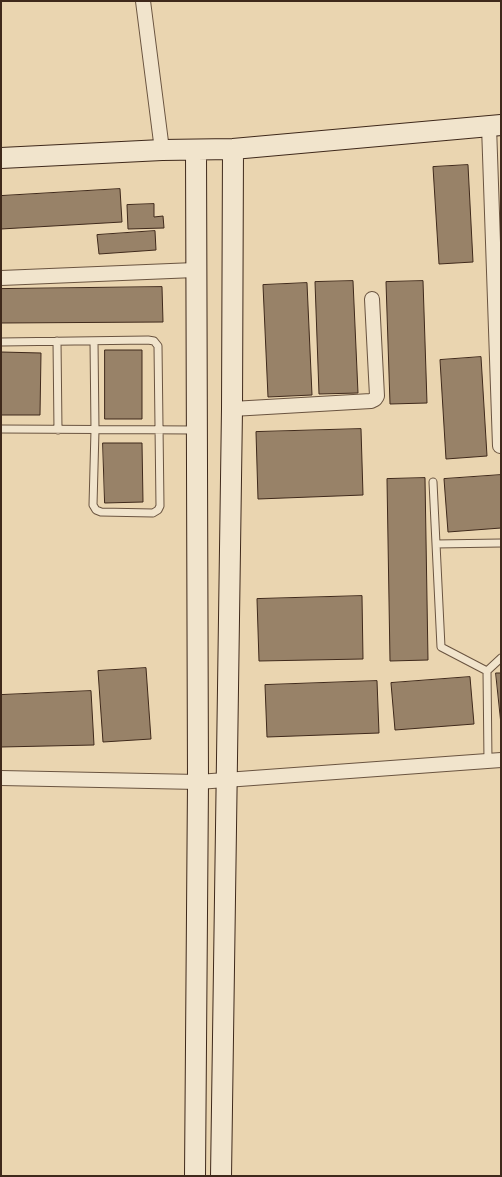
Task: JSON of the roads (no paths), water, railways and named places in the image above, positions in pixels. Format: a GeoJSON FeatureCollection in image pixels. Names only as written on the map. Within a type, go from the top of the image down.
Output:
{"type":"FeatureCollection","features":[{"type":"Feature","properties":{"kind":"street"},"geometry":{"type":"LineString","coordinates":[[143,1],[162,150]]}},
{"type":"Feature","properties":{"kind":"street"},"geometry":{"type":"LineString","coordinates":[[1,158],[233,148],[495,126],[500,446]]}},
{"type":"Feature","properties":{"kind":"street"},"geometry":{"type":"LineString","coordinates":[[221,1176],[232,409],[233,148]]}},
{"type":"Feature","properties":{"kind":"street"},"geometry":{"type":"LineString","coordinates":[[195,1176],[198,782],[195,270],[196,150]]}},
{"type":"Feature","properties":{"kind":"street"},"geometry":{"type":"LineString","coordinates":[[1,278],[195,270]]}},
{"type":"Feature","properties":{"kind":"street"},"geometry":{"type":"LineString","coordinates":[[232,409],[371,401],[375,399],[377,396],[372,299]]}},
{"type":"Feature","properties":{"kind":"street"},"geometry":{"type":"LineString","coordinates":[[1,778],[198,782],[494,760]]}},
{"type":"Feature","properties":{"kind":"lane"},"geometry":{"type":"LineString","coordinates":[[1,342],[148,340],[154,341],[158,346],[160,506],[158,510],[153,513],[101,512],[96,510],[93,505],[95,430],[94,341]]}},
{"type":"Feature","properties":{"kind":"lane"},"geometry":{"type":"LineString","coordinates":[[57,341],[58,430]]}},
{"type":"Feature","properties":{"kind":"lane"},"geometry":{"type":"LineString","coordinates":[[1,429],[196,430]]}},
{"type":"Feature","properties":{"kind":"lane"},"geometry":{"type":"LineString","coordinates":[[433,482],[440,647],[487,671]]}},
{"type":"Feature","properties":{"kind":"lane"},"geometry":{"type":"LineString","coordinates":[[436,544],[501,543]]}},
{"type":"Feature","properties":{"kind":"lane"},"geometry":{"type":"LineString","coordinates":[[487,671],[501,658]]}},
{"type":"Feature","properties":{"kind":"lane"},"geometry":{"type":"LineString","coordinates":[[487,671],[494,760]]}}]}
